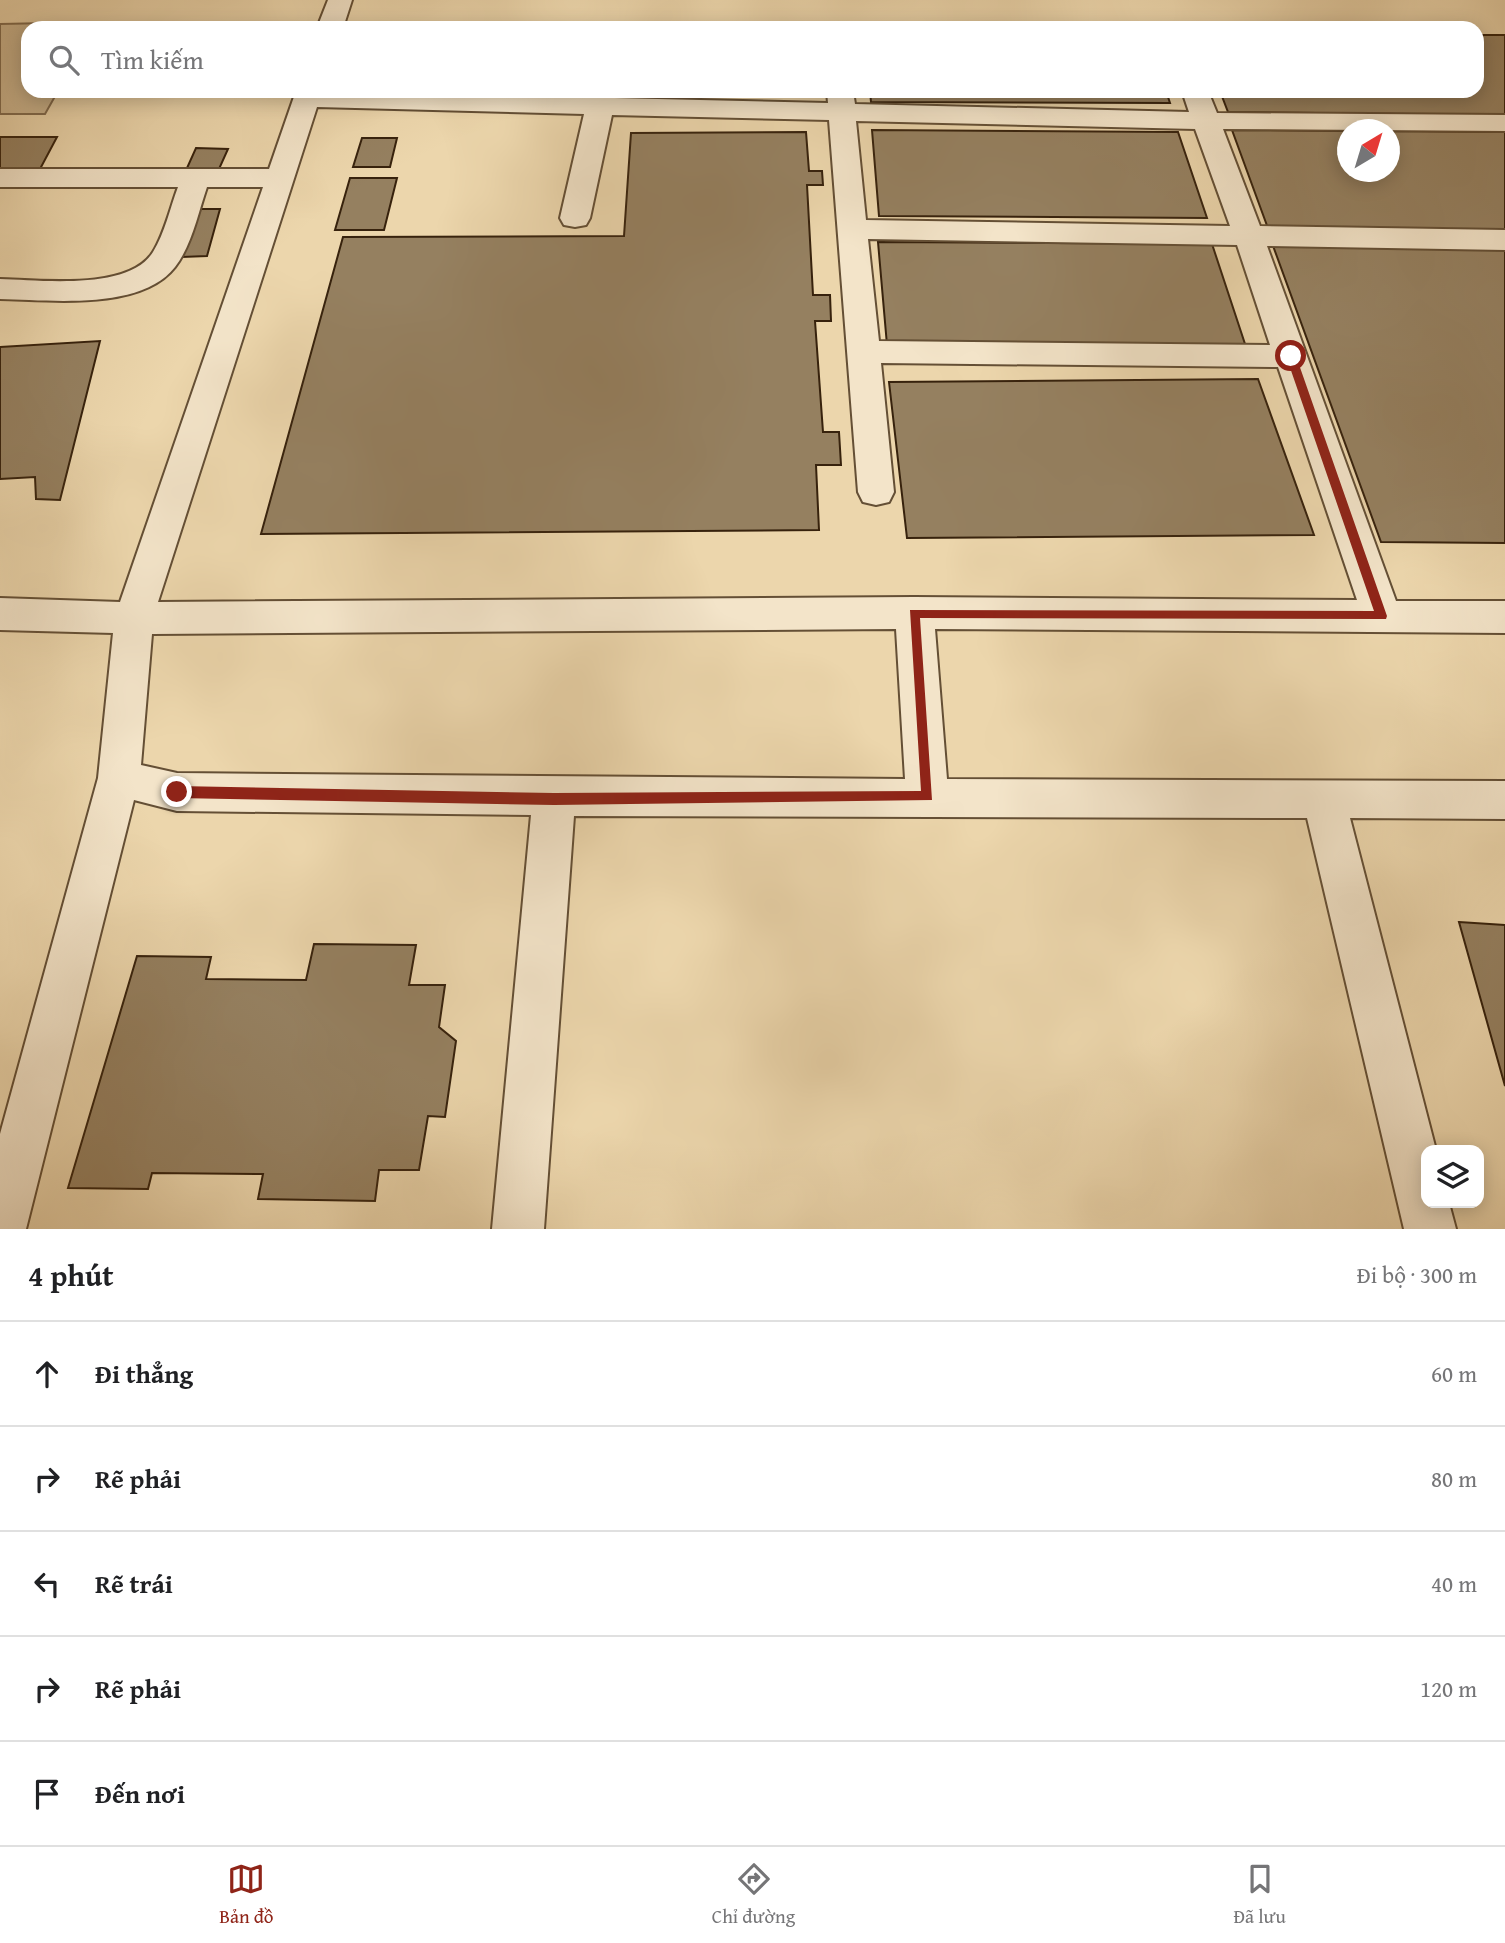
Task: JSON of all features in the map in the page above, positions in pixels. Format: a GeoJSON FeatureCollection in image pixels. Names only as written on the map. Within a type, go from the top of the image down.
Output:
{"type":"FeatureCollection","features":[{"type":"Feature","properties":{"kind":"street"},"geometry":{"type":"LineString","coordinates":[[332,21],[340,0]]}},
{"type":"Feature","properties":{"kind":"street"},"geometry":{"type":"LineString","coordinates":[[0,1229],[119,778],[134,618],[307,98]]}},
{"type":"Feature","properties":{"kind":"street"},"geometry":{"type":"LineString","coordinates":[[528,98],[840,100],[1208,121],[1505,123]]}},
{"type":"Feature","properties":{"kind":"street"},"geometry":{"type":"LineString","coordinates":[[1198,98],[1250,237],[1382,616]]}},
{"type":"Feature","properties":{"kind":"street"},"geometry":{"type":"LineString","coordinates":[[575,218],[601,99]]}},
{"type":"Feature","properties":{"kind":"street"},"geometry":{"type":"LineString","coordinates":[[840,100],[876,492]]}},
{"type":"Feature","properties":{"kind":"street"},"geometry":{"type":"LineString","coordinates":[[0,289],[109,287],[131,284],[149,276],[164,260],[196,177]]}},
{"type":"Feature","properties":{"kind":"street"},"geometry":{"type":"LineString","coordinates":[[0,178],[280,178]]}},
{"type":"Feature","properties":{"kind":"street"},"geometry":{"type":"LineString","coordinates":[[852,229],[1505,240]]}},
{"type":"Feature","properties":{"kind":"street"},"geometry":{"type":"LineString","coordinates":[[863,352],[1291,356]]}},
{"type":"Feature","properties":{"kind":"street"},"geometry":{"type":"LineString","coordinates":[[914,613],[927,796]]}},
{"type":"Feature","properties":{"kind":"street"},"geometry":{"type":"LineString","coordinates":[[0,614],[134,618],[914,613],[1505,617]]}},
{"type":"Feature","properties":{"kind":"street"},"geometry":{"type":"LineString","coordinates":[[119,778],[177,792],[554,799],[927,796],[1505,800]]}},
{"type":"Feature","properties":{"kind":"street"},"geometry":{"type":"LineString","coordinates":[[518,1229],[554,799]]}},
{"type":"Feature","properties":{"kind":"street"},"geometry":{"type":"LineString","coordinates":[[1324,799],[1430,1229]]}},
{"type":"Feature","properties":{"kind":"shaded area"},"geometry":{"type":"Polygon","coordinates":[[[0,24],[21,24],[21,98],[54,98],[45,114],[0,114],[0,24]]]}},
{"type":"Feature","properties":{"kind":"building"},"geometry":{"type":"Polygon","coordinates":[[[1484,35],[1505,35],[1505,115],[1228,112],[1223,98],[1484,98],[1484,35]]]}},
{"type":"Feature","properties":{"kind":"building"},"geometry":{"type":"Polygon","coordinates":[[[871,98],[1168,98],[1170,103],[871,102],[871,98]]]}},
{"type":"Feature","properties":{"kind":"building"},"geometry":{"type":"Polygon","coordinates":[[[872,130],[1178,132],[1207,218],[879,216],[872,130]]]}},
{"type":"Feature","properties":{"kind":"building"},"geometry":{"type":"Polygon","coordinates":[[[1232,130],[1337,131],[1337,182],[1400,182],[1400,131],[1505,132],[1505,233],[1269,231],[1232,130]]]}},
{"type":"Feature","properties":{"kind":"building"},"geometry":{"type":"Polygon","coordinates":[[[806,132],[809,171],[822,171],[823,185],[807,185],[813,295],[830,295],[831,321],[815,321],[823,432],[839,432],[841,465],[816,465],[819,530],[261,534],[343,237],[624,236],[631,133],[806,132]]]}},
{"type":"Feature","properties":{"kind":"building"},"geometry":{"type":"Polygon","coordinates":[[[0,137],[57,137],[40,169],[0,170],[0,137]]]}},
{"type":"Feature","properties":{"kind":"building"},"geometry":{"type":"Polygon","coordinates":[[[362,138],[397,138],[390,167],[353,167],[362,138]]]}},
{"type":"Feature","properties":{"kind":"building"},"geometry":{"type":"Polygon","coordinates":[[[196,148],[228,149],[219,169],[187,168],[196,148]]]}},
{"type":"Feature","properties":{"kind":"building"},"geometry":{"type":"Polygon","coordinates":[[[350,178],[397,178],[384,230],[335,230],[350,178]]]}},
{"type":"Feature","properties":{"kind":"building"},"geometry":{"type":"Polygon","coordinates":[[[197,209],[220,209],[207,256],[182,257],[197,209]]]}},
{"type":"Feature","properties":{"kind":"building"},"geometry":{"type":"Polygon","coordinates":[[[878,242],[1212,244],[1246,347],[887,345],[878,242]]]}},
{"type":"Feature","properties":{"kind":"building"},"geometry":{"type":"Polygon","coordinates":[[[1272,243],[1505,245],[1505,543],[1381,542],[1272,243]]]}},
{"type":"Feature","properties":{"kind":"building"},"geometry":{"type":"Polygon","coordinates":[[[100,341],[60,500],[36,499],[35,477],[0,479],[0,347],[100,341]]]}},
{"type":"Feature","properties":{"kind":"building"},"geometry":{"type":"Polygon","coordinates":[[[1258,379],[1314,535],[907,538],[889,382],[1258,379]]]}},
{"type":"Feature","properties":{"kind":"building"},"geometry":{"type":"Polygon","coordinates":[[[1459,922],[1505,925],[1505,1086],[1459,922]]]}},
{"type":"Feature","properties":{"kind":"building"},"geometry":{"type":"Polygon","coordinates":[[[314,944],[416,945],[409,985],[445,985],[439,1027],[456,1041],[445,1117],[428,1116],[419,1170],[379,1170],[375,1201],[258,1199],[263,1174],[152,1173],[148,1189],[68,1188],[137,956],[211,957],[206,979],[306,980],[314,944]]]}},
{"type":"Feature","properties":{"kind":"route"},"geometry":{"type":"LineString","coordinates":[[177,792],[554,799],[927,796],[914,613],[1382,616],[1291,356]]}}]}
